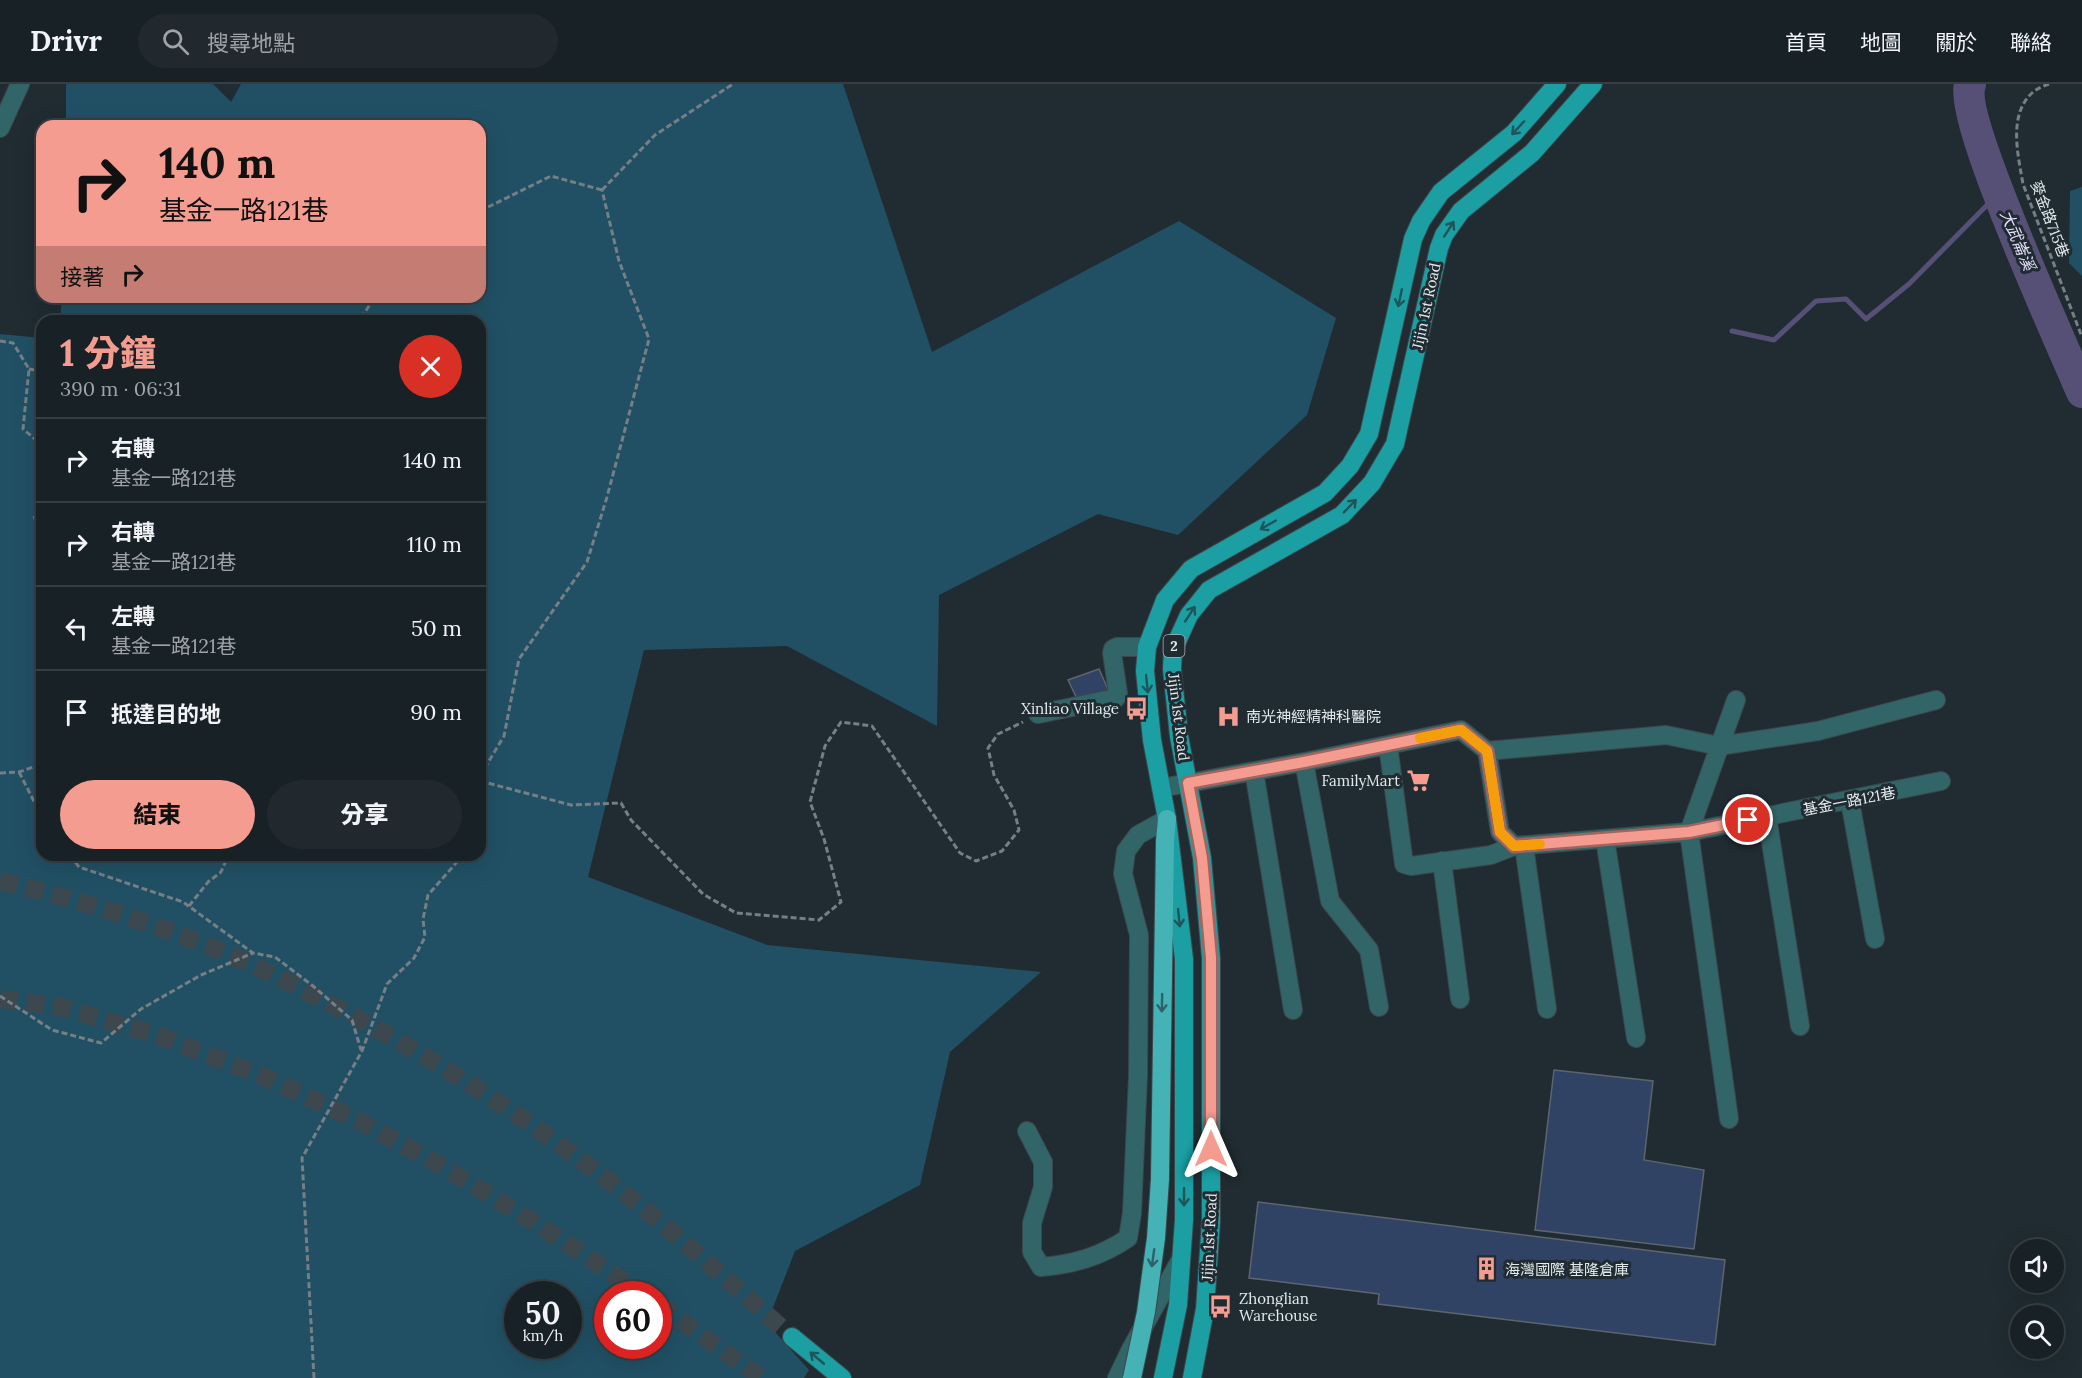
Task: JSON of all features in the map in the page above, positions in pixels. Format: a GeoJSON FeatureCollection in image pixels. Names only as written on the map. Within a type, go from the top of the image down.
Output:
{"type":"FeatureCollection","features":[{"type":"Feature","properties":{"kind":"highway"},"geometry":{"type":"LineString","coordinates":[[1132,1378],[1146,1312],[1156,1238],[1160,1179],[1167,819]]}},
{"type":"Feature","properties":{"kind":"main road","name":"Jijin 1st Road"},"geometry":{"type":"LineString","coordinates":[[1163,1378],[1178,1305],[1184,1220],[1184,959],[1167,819],[1152,740],[1145,671],[1147,647],[1165,600],[1191,569],[1325,493],[1350,466],[1369,434],[1413,238],[1421,221],[1441,192],[1514,133],[1557,84]]}},
{"type":"Feature","properties":{"kind":"main road","name":"Jijin 1st Road"},"geometry":{"type":"LineString","coordinates":[[1192,1378],[1205,1309],[1211,1221],[1211,958],[1202,858],[1179,736],[1173,650],[1189,615],[1209,590],[1342,515],[1372,483],[1395,444],[1439,248],[1444,235],[1461,211],[1532,153],[1593,84]]}},
{"type":"Feature","properties":{"kind":"main road"},"geometry":{"type":"LineString","coordinates":[[1167,819],[1194,813]]}},
{"type":"Feature","properties":{"kind":"main road"},"geometry":{"type":"LineString","coordinates":[[1181,1260],[1208,1265]]}},
{"type":"Feature","properties":{"kind":"main road"},"geometry":{"type":"LineString","coordinates":[[792,1337],[842,1378]]}},
{"type":"Feature","properties":{"kind":"street"},"geometry":{"type":"LineString","coordinates":[[0,128],[20,84]]}},
{"type":"Feature","properties":{"kind":"street"},"geometry":{"type":"LineString","coordinates":[[1038,714],[1116,698],[1118,693],[1113,649],[1147,647]]}},
{"type":"Feature","properties":{"kind":"street"},"geometry":{"type":"LineString","coordinates":[[1729,1119],[1689,832],[1736,699]]}},
{"type":"Feature","properties":{"kind":"street"},"geometry":{"type":"LineString","coordinates":[[1487,751],[1666,735],[1719,746],[1818,731],[1936,700]]}},
{"type":"Feature","properties":{"kind":"street"},"geometry":{"type":"LineString","coordinates":[[1161,788],[1461,730],[1487,751],[1500,832],[1519,846],[1547,1009]]}},
{"type":"Feature","properties":{"kind":"street","name":"基金一路121巷"},"geometry":{"type":"LineString","coordinates":[[1388,745],[1404,864],[1411,866],[1491,855],[1519,846],[1689,832],[1941,781]]}},
{"type":"Feature","properties":{"kind":"street"},"geometry":{"type":"LineString","coordinates":[[1304,762],[1330,901],[1369,950],[1379,1007]]}},
{"type":"Feature","properties":{"kind":"street"},"geometry":{"type":"LineString","coordinates":[[1254,771],[1293,1010]]}},
{"type":"Feature","properties":{"kind":"street"},"geometry":{"type":"LineString","coordinates":[[1850,801],[1875,939]]}},
{"type":"Feature","properties":{"kind":"street"},"geometry":{"type":"LineString","coordinates":[[1767,817],[1800,1026]]}},
{"type":"Feature","properties":{"kind":"street"},"geometry":{"type":"LineString","coordinates":[[1027,1131],[1043,1162],[1043,1186],[1032,1223],[1032,1252],[1041,1267],[1070,1264],[1112,1249],[1128,1238],[1132,1213],[1138,1076],[1139,935],[1123,874],[1126,850],[1138,835],[1167,819]]}},
{"type":"Feature","properties":{"kind":"street"},"geometry":{"type":"LineString","coordinates":[[1605,839],[1636,1038]]}},
{"type":"Feature","properties":{"kind":"street"},"geometry":{"type":"LineString","coordinates":[[1442,861],[1460,999]]}},
{"type":"Feature","properties":{"kind":"street"},"geometry":{"type":"LineString","coordinates":[[1117,1378],[1181,1260]]}},
{"type":"Feature","properties":{"kind":"path"},"geometry":{"type":"LineString","coordinates":[[602,190],[655,135],[734,84]]}},
{"type":"Feature","properties":{"kind":"path","name":"麥金路715巷"},"geometry":{"type":"LineString","coordinates":[[2049,84],[2032,92],[2017,116],[2018,158],[2023,184],[2082,337]]}},
{"type":"Feature","properties":{"kind":"path"},"geometry":{"type":"LineString","coordinates":[[486,208],[551,176],[602,190]]}},
{"type":"Feature","properties":{"kind":"path"},"geometry":{"type":"LineString","coordinates":[[486,768],[504,736],[519,659],[587,562],[649,339],[620,261],[602,190]]}},
{"type":"Feature","properties":{"kind":"path"},"geometry":{"type":"LineString","coordinates":[[0,341],[13,343],[29,369],[23,429],[36,440]]}},
{"type":"Feature","properties":{"kind":"path"},"geometry":{"type":"LineString","coordinates":[[29,369],[36,370]]}},
{"type":"Feature","properties":{"kind":"path"},"geometry":{"type":"LineString","coordinates":[[486,781],[571,805],[621,803],[631,820],[703,894],[736,913],[819,920],[841,902],[824,838],[810,802],[825,747],[841,722],[872,726],[960,853],[976,861],[1002,851],[1019,830],[1014,810],[994,775],[988,748],[998,734],[1038,714]]}},
{"type":"Feature","properties":{"kind":"path"},"geometry":{"type":"LineString","coordinates":[[0,774],[19,772],[36,766]]}},
{"type":"Feature","properties":{"kind":"path"},"geometry":{"type":"LineString","coordinates":[[19,772],[36,805]]}},
{"type":"Feature","properties":{"kind":"path"},"geometry":{"type":"LineString","coordinates":[[74,861],[79,867],[164,894],[189,906],[253,953],[275,957],[352,1020],[362,1051]]}},
{"type":"Feature","properties":{"kind":"path"},"geometry":{"type":"LineString","coordinates":[[189,906],[208,882],[221,872],[226,861]]}},
{"type":"Feature","properties":{"kind":"path"},"geometry":{"type":"LineString","coordinates":[[314,1378],[302,1158],[362,1051],[387,984],[414,958],[424,937],[423,919],[428,895],[458,861]]}},
{"type":"Feature","properties":{"kind":"path"},"geometry":{"type":"LineString","coordinates":[[0,996],[52,1030],[101,1043],[141,1009],[201,975],[253,953]]}},
{"type":"Feature","properties":{"kind":"shaded area"},"geometry":{"type":"Polygon","coordinates":[[[66,84],[213,84],[231,102],[241,84],[843,84],[932,352],[1179,221],[1336,318],[1307,415],[1178,535],[1098,514],[939,595],[937,726],[787,646],[644,650],[588,877],[767,945],[1041,972],[950,1052],[920,1185],[795,1251],[767,1323],[809,1370],[804,1378],[0,1378],[0,334],[36,337],[36,861],[486,861],[486,315],[60,315],[62,303],[486,303],[486,120],[66,120],[66,84]]]}},
{"type":"Feature","properties":{"kind":"shaded area"},"geometry":{"type":"Polygon","coordinates":[[[2082,187],[2082,276],[2069,263],[2070,191],[2082,187]]]}},
{"type":"Feature","properties":{"kind":"building"},"geometry":{"type":"Polygon","coordinates":[[[1099,669],[1111,696],[1079,703],[1068,680],[1099,669]]]}},
{"type":"Feature","properties":{"kind":"building"},"geometry":{"type":"Polygon","coordinates":[[[1554,1070],[1653,1081],[1644,1160],[1704,1170],[1694,1249],[1535,1230],[1554,1070]]]}},
{"type":"Feature","properties":{"kind":"building","name":"海灣國際 基隆倉庫"},"geometry":{"type":"Polygon","coordinates":[[[1258,1202],[1725,1260],[1715,1345],[1378,1304],[1379,1294],[1249,1278],[1258,1202]]]}},
{"type":"Feature","properties":{"kind":"waterway","name":"大武崙溪"},"geometry":{"type":"LineString","coordinates":[[1970,84],[1971,105],[1995,184],[2082,392]]}},
{"type":"Feature","properties":{"kind":"waterway"},"geometry":{"type":"LineString","coordinates":[[1732,331],[1774,340],[1816,301],[1846,299],[1866,319],[1909,284],[1999,193]]}},
{"type":"Feature","properties":{"kind":"tunnel"},"geometry":{"type":"LineString","coordinates":[[0,881],[123,915],[214,948],[306,991],[380,1031],[456,1075],[529,1123],[600,1174],[674,1234],[792,1337]]}},
{"type":"Feature","properties":{"kind":"tunnel"},"geometry":{"type":"LineString","coordinates":[[0,999],[61,1007],[162,1037],[262,1076],[357,1120],[440,1165],[624,1281]]}},
{"type":"Feature","properties":{"kind":"tunnel"},"geometry":{"type":"LineString","coordinates":[[672,1314],[761,1378]]}},
{"type":"Feature","properties":{"kind":"slow traffic"},"geometry":{"type":"LineString","coordinates":[[1420,738],[1461,730],[1487,751],[1500,832],[1514,846],[1540,844]]}},
{"type":"Feature","properties":{"kind":"place","name":"Xinliao Village"},"geometry":{"type":"Point","coordinates":[1137,708]}},
{"type":"Feature","properties":{"kind":"place","name":"南光神經精神科醫院"},"geometry":{"type":"Point","coordinates":[1228,716]}},
{"type":"Feature","properties":{"kind":"place","name":"FamilyMart"},"geometry":{"type":"Point","coordinates":[1418,780]}},
{"type":"Feature","properties":{"kind":"place","name":"海灣國際 基隆倉庫"},"geometry":{"type":"Point","coordinates":[1487,1269]}},
{"type":"Feature","properties":{"kind":"place","name":"Zhonglian Warehouse"},"geometry":{"type":"Point","coordinates":[1221,1307]}},
{"type":"Feature","properties":{"kind":"route"},"geometry":{"type":"LineString","coordinates":[[1211,1149],[1211,958],[1202,858],[1188,783],[1461,730],[1487,751],[1500,832],[1514,846],[1689,832],[1748,820]]}}]}
